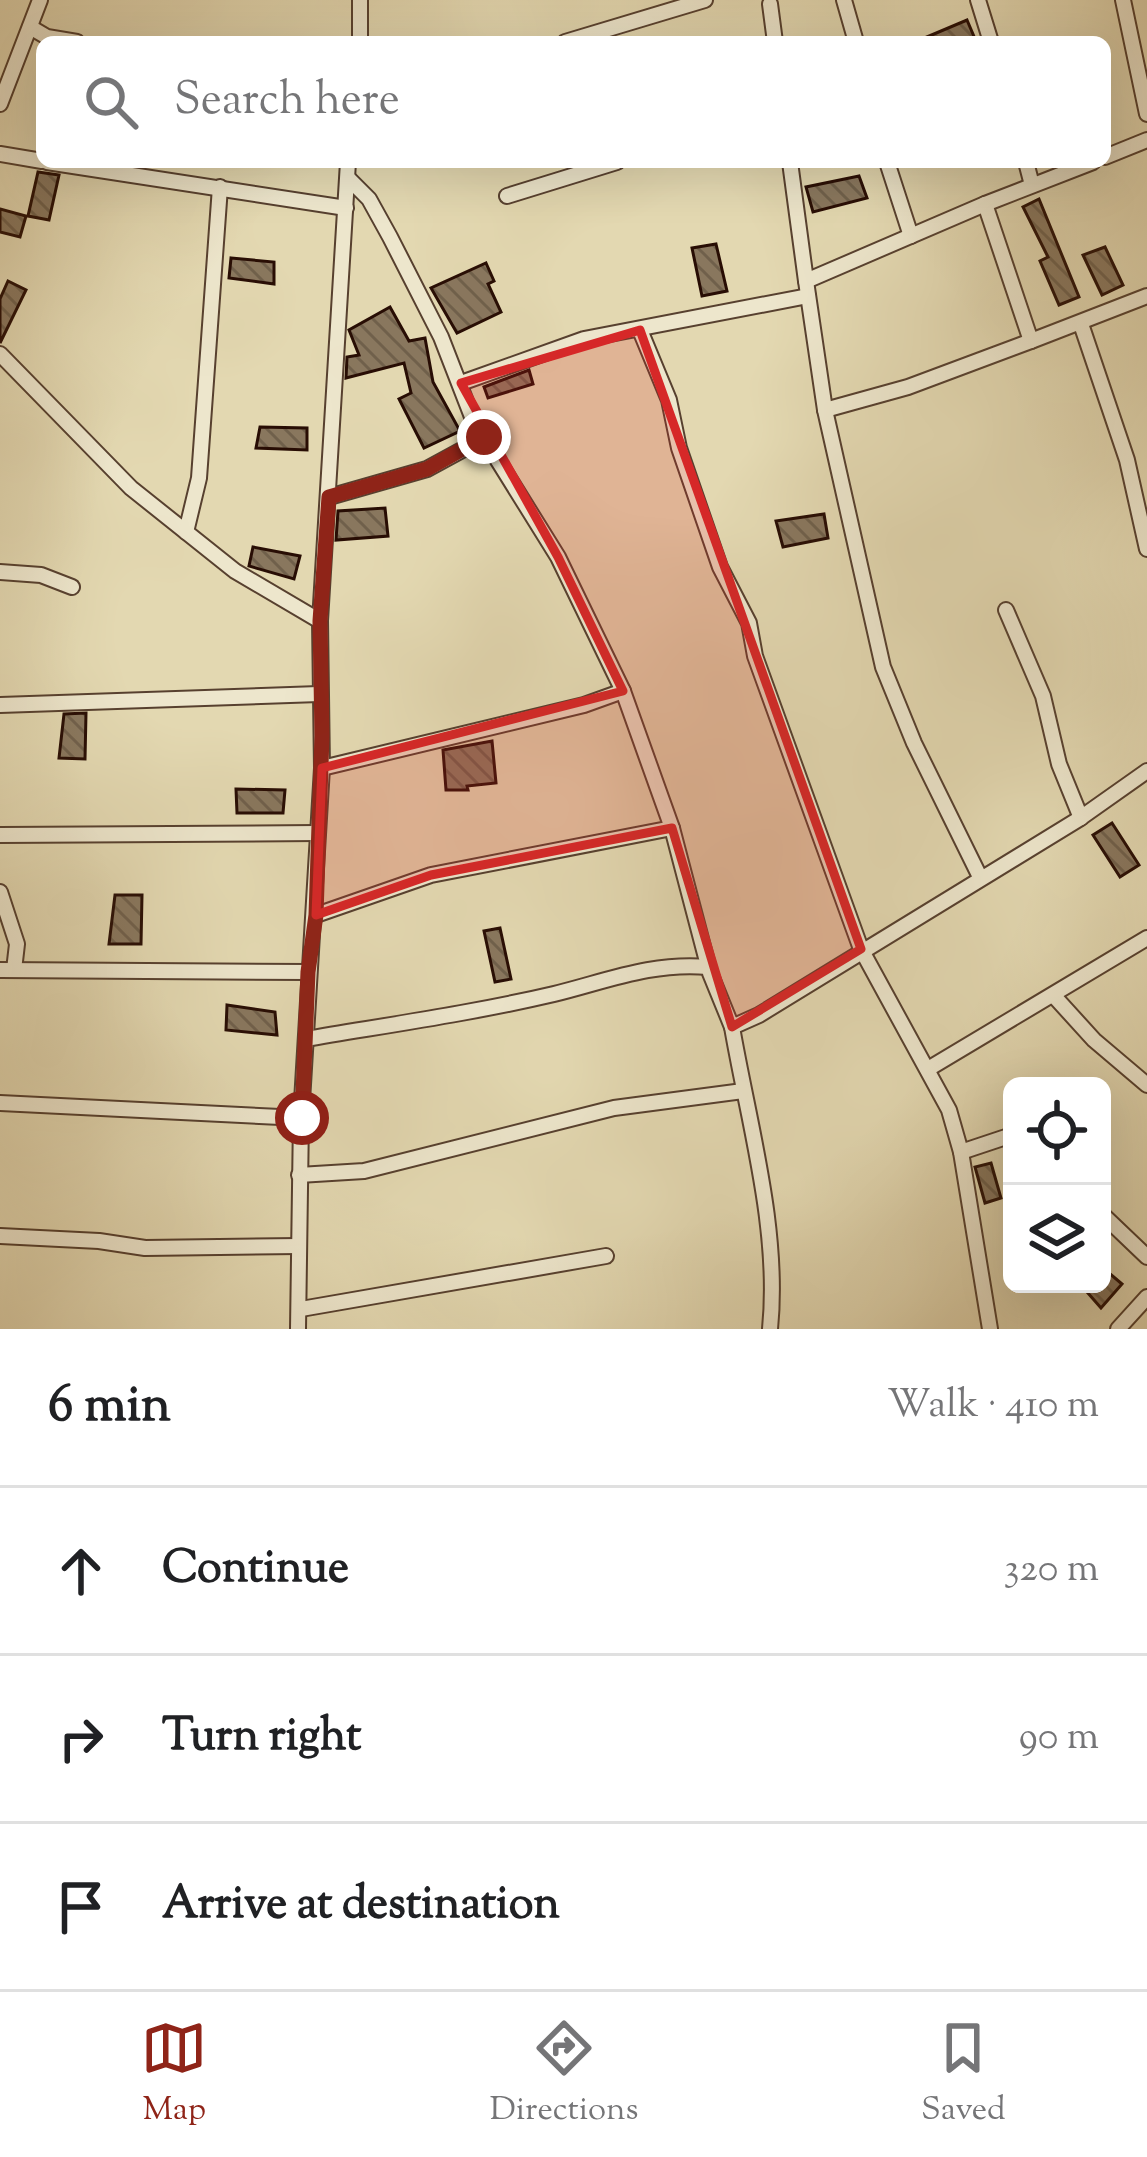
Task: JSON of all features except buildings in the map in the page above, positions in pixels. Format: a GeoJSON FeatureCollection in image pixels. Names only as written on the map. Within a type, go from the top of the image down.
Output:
{"type":"FeatureCollection","features":[{"type":"Feature","properties":{"kind":"street"},"geometry":{"type":"LineString","coordinates":[[0,104],[40,0]]}},
{"type":"Feature","properties":{"kind":"street"},"geometry":{"type":"LineString","coordinates":[[360,0],[360,36]]}},
{"type":"Feature","properties":{"kind":"street"},"geometry":{"type":"LineString","coordinates":[[585,36],[704,0]]}},
{"type":"Feature","properties":{"kind":"street"},"geometry":{"type":"LineString","coordinates":[[844,0],[854,36]]}},
{"type":"Feature","properties":{"kind":"street"},"geometry":{"type":"LineString","coordinates":[[978,0],[989,36]]}},
{"type":"Feature","properties":{"kind":"street"},"geometry":{"type":"LineString","coordinates":[[1123,0],[1147,114]]}},
{"type":"Feature","properties":{"kind":"street"},"geometry":{"type":"LineString","coordinates":[[773,1],[775,36]]}},
{"type":"Feature","properties":{"kind":"street"},"geometry":{"type":"LineString","coordinates":[[30,27],[44,36]]}},
{"type":"Feature","properties":{"kind":"street"},"geometry":{"type":"LineString","coordinates":[[1111,155],[1147,140]]}},
{"type":"Feature","properties":{"kind":"street"},"geometry":{"type":"LineString","coordinates":[[0,154],[36,161]]}},
{"type":"Feature","properties":{"kind":"street"},"geometry":{"type":"LineString","coordinates":[[86,168],[346,208]]}},
{"type":"Feature","properties":{"kind":"street"},"geometry":{"type":"LineString","coordinates":[[507,196],[597,168]]}},
{"type":"Feature","properties":{"kind":"street"},"geometry":{"type":"LineString","coordinates":[[791,168],[825,410],[883,668],[980,877]]}},
{"type":"Feature","properties":{"kind":"street"},"geometry":{"type":"LineString","coordinates":[[888,168],[911,236]]}},
{"type":"Feature","properties":{"kind":"street"},"geometry":{"type":"LineString","coordinates":[[1028,168],[1032,184]]}},
{"type":"Feature","properties":{"kind":"street"},"geometry":{"type":"LineString","coordinates":[[461,383],[584,339],[807,289],[911,236],[1076,168]]}},
{"type":"Feature","properties":{"kind":"street"},"geometry":{"type":"LineString","coordinates":[[298,1329],[299,1175],[322,768],[320,621],[348,170]]}},
{"type":"Feature","properties":{"kind":"street"},"geometry":{"type":"LineString","coordinates":[[348,170],[390,237],[461,383],[474,422],[558,556],[623,691],[672,828],[709,967],[732,1028],[763,1199],[770,1329]]}},
{"type":"Feature","properties":{"kind":"street"},"geometry":{"type":"LineString","coordinates":[[186,532],[199,478],[220,187]]}},
{"type":"Feature","properties":{"kind":"street"},"geometry":{"type":"LineString","coordinates":[[985,204],[1031,341]]}},
{"type":"Feature","properties":{"kind":"street"},"geometry":{"type":"LineString","coordinates":[[825,410],[908,387],[1147,296]]}},
{"type":"Feature","properties":{"kind":"street"},"geometry":{"type":"LineString","coordinates":[[1081,323],[1127,460],[1147,548]]}},
{"type":"Feature","properties":{"kind":"street"},"geometry":{"type":"LineString","coordinates":[[640,330],[669,400],[679,448],[720,568],[749,623],[755,656],[861,949],[949,1110],[961,1152],[990,1329]]}},
{"type":"Feature","properties":{"kind":"street"},"geometry":{"type":"LineString","coordinates":[[0,354],[131,488],[235,571],[320,621]]}},
{"type":"Feature","properties":{"kind":"street"},"geometry":{"type":"LineString","coordinates":[[329,497],[427,469],[484,437]]}},
{"type":"Feature","properties":{"kind":"street"},"geometry":{"type":"LineString","coordinates":[[0,572],[40,575],[72,587]]}},
{"type":"Feature","properties":{"kind":"street"},"geometry":{"type":"LineString","coordinates":[[1006,610],[1037,682],[1059,764],[1081,818]]}},
{"type":"Feature","properties":{"kind":"street"},"geometry":{"type":"LineString","coordinates":[[322,768],[584,705],[623,691]]}},
{"type":"Feature","properties":{"kind":"street"},"geometry":{"type":"LineString","coordinates":[[0,705],[319,694]]}},
{"type":"Feature","properties":{"kind":"street"},"geometry":{"type":"LineString","coordinates":[[732,1028],[1081,818],[1147,770]]}},
{"type":"Feature","properties":{"kind":"street"},"geometry":{"type":"LineString","coordinates":[[316,915],[431,875],[672,828]]}},
{"type":"Feature","properties":{"kind":"street"},"geometry":{"type":"LineString","coordinates":[[0,835],[317,832]]}},
{"type":"Feature","properties":{"kind":"street"},"geometry":{"type":"LineString","coordinates":[[0,892],[17,944],[7,970],[308,972]]}},
{"type":"Feature","properties":{"kind":"street"},"geometry":{"type":"LineString","coordinates":[[928,1070],[1147,938]]}},
{"type":"Feature","properties":{"kind":"street"},"geometry":{"type":"LineString","coordinates":[[306,1039],[556,993],[642,968],[709,967]]}},
{"type":"Feature","properties":{"kind":"street"},"geometry":{"type":"LineString","coordinates":[[1054,996],[1094,1040],[1147,1084]]}},
{"type":"Feature","properties":{"kind":"street"},"geometry":{"type":"LineString","coordinates":[[299,1175],[364,1172],[594,1112],[743,1091]]}},
{"type":"Feature","properties":{"kind":"street"},"geometry":{"type":"LineString","coordinates":[[0,1103],[302,1118]]}},
{"type":"Feature","properties":{"kind":"street"},"geometry":{"type":"LineString","coordinates":[[961,1152],[1003,1138]]}},
{"type":"Feature","properties":{"kind":"street"},"geometry":{"type":"LineString","coordinates":[[1111,1223],[1147,1257]]}},
{"type":"Feature","properties":{"kind":"street"},"geometry":{"type":"LineString","coordinates":[[0,1236],[145,1248],[299,1246]]}},
{"type":"Feature","properties":{"kind":"street"},"geometry":{"type":"LineString","coordinates":[[301,1309],[606,1256]]}},
{"type":"Feature","properties":{"kind":"street"},"geometry":{"type":"LineString","coordinates":[[1118,1329],[1147,1297]]}},
{"type":"Feature","properties":{"kind":"highlighted area"},"geometry":{"type":"Polygon","coordinates":[[[640,330],[861,949],[732,1027],[672,828],[431,875],[316,915],[322,768],[623,691],[558,557],[461,383],[640,330]]]}},
{"type":"Feature","properties":{"kind":"route"},"geometry":{"type":"LineString","coordinates":[[302,1118],[308,972],[316,915],[322,768],[320,621],[329,497],[427,469],[484,437]]}}]}
